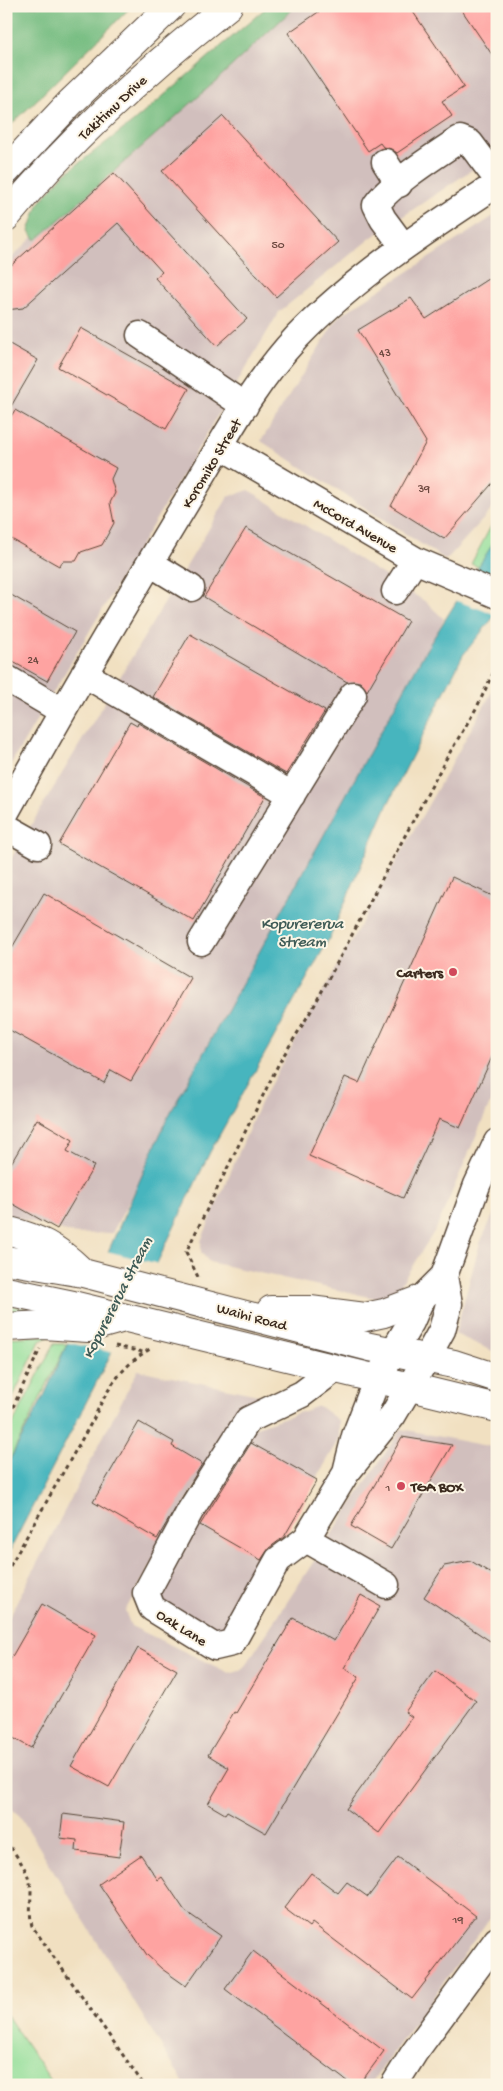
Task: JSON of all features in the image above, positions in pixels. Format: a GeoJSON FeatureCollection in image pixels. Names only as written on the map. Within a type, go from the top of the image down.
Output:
{"type":"FeatureCollection","features":[{"type":"Feature","properties":{"kind":"main road","name":"Takitimu Drive"},"geometry":{"type":"LineString","coordinates":[[6,170],[76,96],[171,6]]}},
{"type":"Feature","properties":{"kind":"main road","name":"Takitimu Drive"},"geometry":{"type":"LineString","coordinates":[[6,217],[30,188],[85,132],[153,69],[228,6]]}},
{"type":"Feature","properties":{"kind":"main road"},"geometry":{"type":"LineString","coordinates":[[6,1230],[35,1237],[61,1252],[83,1273]]}},
{"type":"Feature","properties":{"kind":"main road","name":"Waihi Road"},"geometry":{"type":"LineString","coordinates":[[6,1260],[83,1273],[370,1347],[386,1365]]}},
{"type":"Feature","properties":{"kind":"main road"},"geometry":{"type":"LineString","coordinates":[[6,1291],[70,1315]]}},
{"type":"Feature","properties":{"kind":"main road"},"geometry":{"type":"LineString","coordinates":[[232,1310],[310,1310],[365,1317],[384,1313],[421,1298]]}},
{"type":"Feature","properties":{"kind":"main road"},"geometry":{"type":"LineString","coordinates":[[6,1327],[43,1325],[70,1315]]}},
{"type":"Feature","properties":{"kind":"main road","name":"Waihi Road"},"geometry":{"type":"LineString","coordinates":[[70,1315],[88,1328],[124,1318],[335,1369],[386,1365],[418,1373],[497,1408]]}},
{"type":"Feature","properties":{"kind":"main road","name":"Waihi Road"},"geometry":{"type":"LineString","coordinates":[[418,1373],[497,1378]]}},
{"type":"Feature","properties":{"kind":"street"},"geometry":{"type":"LineString","coordinates":[[403,246],[383,219],[376,205],[382,196],[460,139],[470,143],[497,179]]}},
{"type":"Feature","properties":{"kind":"street"},"geometry":{"type":"LineString","coordinates":[[385,162],[399,184]]}},
{"type":"Feature","properties":{"kind":"street","name":"Koromiko Street"},"geometry":{"type":"LineString","coordinates":[[6,812],[62,710],[245,406],[277,359],[325,309],[403,246],[497,184]]}},
{"type":"Feature","properties":{"kind":"street"},"geometry":{"type":"LineString","coordinates":[[140,335],[245,406]]}},
{"type":"Feature","properties":{"kind":"street","name":"McCord Avenue"},"geometry":{"type":"LineString","coordinates":[[221,446],[415,560],[497,595]]}},
{"type":"Feature","properties":{"kind":"street"},"geometry":{"type":"LineString","coordinates":[[395,591],[415,560]]}},
{"type":"Feature","properties":{"kind":"street"},"geometry":{"type":"LineString","coordinates":[[150,563],[191,588]]}},
{"type":"Feature","properties":{"kind":"street"},"geometry":{"type":"LineString","coordinates":[[84,674],[292,795]]}},
{"type":"Feature","properties":{"kind":"street"},"geometry":{"type":"LineString","coordinates":[[6,678],[62,710]]}},
{"type":"Feature","properties":{"kind":"street"},"geometry":{"type":"LineString","coordinates":[[202,942],[353,695]]}},
{"type":"Feature","properties":{"kind":"street"},"geometry":{"type":"LineString","coordinates":[[6,827],[38,845]]}},
{"type":"Feature","properties":{"kind":"street"},"geometry":{"type":"LineString","coordinates":[[421,1298],[444,1276],[477,1185],[497,1142]]}},
{"type":"Feature","properties":{"kind":"street","name":"Oak Lane"},"geometry":{"type":"LineString","coordinates":[[335,1369],[302,1394],[248,1420],[190,1511],[146,1593],[152,1608],[215,1647],[232,1644],[278,1560],[306,1539],[346,1473],[393,1415],[442,1330],[449,1304],[444,1276]]}},
{"type":"Feature","properties":{"kind":"street","name":"Oak Lane"},"geometry":{"type":"LineString","coordinates":[[346,1473],[355,1436],[386,1365],[411,1322],[421,1298]]}},
{"type":"Feature","properties":{"kind":"street"},"geometry":{"type":"LineString","coordinates":[[306,1539],[386,1586]]}},
{"type":"Feature","properties":{"kind":"street"},"geometry":{"type":"LineString","coordinates":[[394,2085],[414,2053],[497,1940]]}},
{"type":"Feature","properties":{"kind":"path"},"geometry":{"type":"LineString","coordinates":[[205,1283],[196,1274],[186,1252],[279,1063],[314,1006],[446,759],[477,707],[497,665]]}},
{"type":"Feature","properties":{"kind":"path"},"geometry":{"type":"LineString","coordinates":[[6,1573],[118,1373],[144,1353],[181,1332]]}},
{"type":"Feature","properties":{"kind":"path"},"geometry":{"type":"LineString","coordinates":[[6,1422],[42,1344]]}},
{"type":"Feature","properties":{"kind":"path"},"geometry":{"type":"LineString","coordinates":[[6,1841],[27,1872],[31,1889],[30,1914],[32,1926],[144,2085]]}},
{"type":"Feature","properties":{"kind":"shaded area"},"geometry":{"type":"Polygon","coordinates":[[[296,6],[497,6],[497,153],[372,237],[279,312],[6,772],[6,263],[239,41],[296,6]]]}},
{"type":"Feature","properties":{"kind":"shaded area"},"geometry":{"type":"Polygon","coordinates":[[[497,214],[497,504],[446,560],[261,441],[338,317],[497,214]]]}},
{"type":"Feature","properties":{"kind":"shaded area"},"geometry":{"type":"Polygon","coordinates":[[[249,490],[426,602],[444,619],[112,1233],[75,1234],[6,1215],[6,867],[228,497],[249,490]]]}},
{"type":"Feature","properties":{"kind":"shaded area"},"geometry":{"type":"Polygon","coordinates":[[[497,683],[497,1087],[437,1227],[399,1287],[379,1299],[209,1262],[201,1252],[201,1241],[260,1103],[497,683]]]}},
{"type":"Feature","properties":{"kind":"shaded area"},"geometry":{"type":"Polygon","coordinates":[[[497,1207],[497,1353],[455,1334],[480,1243],[497,1207]]]}},
{"type":"Feature","properties":{"kind":"shaded area"},"geometry":{"type":"Polygon","coordinates":[[[138,1370],[272,1398],[229,1427],[125,1611],[131,1626],[229,1673],[243,1669],[401,1429],[497,1448],[497,1908],[370,2085],[185,2085],[20,1816],[6,1804],[6,1623],[138,1370]]]}},
{"type":"Feature","properties":{"kind":"shaded area"},"geometry":{"type":"Polygon","coordinates":[[[319,1406],[339,1421],[339,1440],[228,1630],[217,1632],[209,1629],[160,1603],[158,1587],[244,1431],[319,1406]]]}},
{"type":"Feature","properties":{"kind":"green space"},"geometry":{"type":"Polygon","coordinates":[[[10,6],[132,6],[6,130],[6,10],[10,6]]]}},
{"type":"Feature","properties":{"kind":"green space"},"geometry":{"type":"Polygon","coordinates":[[[268,6],[296,6],[206,90],[36,240],[29,231],[38,205],[62,176],[133,122],[268,6]]]}},
{"type":"Feature","properties":{"kind":"green space"},"geometry":{"type":"Polygon","coordinates":[[[497,515],[497,574],[471,564],[497,515]]]}},
{"type":"Feature","properties":{"kind":"green space"},"geometry":{"type":"Polygon","coordinates":[[[6,1304],[49,1313],[12,1318],[13,1311],[6,1309],[6,1304]]]}},
{"type":"Feature","properties":{"kind":"green space"},"geometry":{"type":"Polygon","coordinates":[[[52,1335],[40,1341],[6,1411],[6,1338],[52,1335]]]}},
{"type":"Feature","properties":{"kind":"green space"},"geometry":{"type":"Polygon","coordinates":[[[54,1344],[67,1344],[6,1467],[6,1437],[54,1344]]]}},
{"type":"Feature","properties":{"kind":"green space"},"geometry":{"type":"Polygon","coordinates":[[[6,2014],[54,2085],[6,2085],[6,2014]]]}},
{"type":"Feature","properties":{"kind":"water","name":"Kopurererua Stream"},"geometry":{"type":"Polygon","coordinates":[[[497,537],[497,613],[463,655],[385,810],[330,937],[210,1152],[149,1280],[6,1558],[6,1467],[44,1396],[167,1119],[426,650],[497,537]]]}},
{"type":"Feature","properties":{"kind":"pier"},"geometry":{"type":"Polygon","coordinates":[[[472,571],[497,580],[497,615],[454,600],[472,571]]]}},
{"type":"Feature","properties":{"kind":"pier"},"geometry":{"type":"Polygon","coordinates":[[[106,1251],[159,1264],[114,1353],[65,1342],[106,1251]]]}},
{"type":"Feature","properties":{"kind":"building"},"geometry":{"type":"Polygon","coordinates":[[[327,6],[409,6],[464,87],[442,101],[452,116],[397,153],[383,147],[380,143],[368,151],[288,33],[327,6]]]}},
{"type":"Feature","properties":{"kind":"building"},"geometry":{"type":"Polygon","coordinates":[[[459,6],[497,6],[497,62],[459,6]]]}},
{"type":"Feature","properties":{"kind":"building"},"geometry":{"type":"Polygon","coordinates":[[[223,116],[338,242],[276,297],[162,171],[223,116]]]}},
{"type":"Feature","properties":{"kind":"building"},"geometry":{"type":"Polygon","coordinates":[[[114,173],[247,319],[217,346],[155,278],[162,272],[118,223],[23,308],[6,310],[6,270],[114,173]]]}},
{"type":"Feature","properties":{"kind":"building"},"geometry":{"type":"Polygon","coordinates":[[[497,273],[497,478],[444,539],[391,506],[426,442],[358,330],[411,298],[426,319],[497,273]]]}},
{"type":"Feature","properties":{"kind":"building"},"geometry":{"type":"Polygon","coordinates":[[[81,328],[189,389],[166,429],[58,367],[81,328]]]}},
{"type":"Feature","properties":{"kind":"building"},"geometry":{"type":"Polygon","coordinates":[[[6,342],[38,360],[6,415],[6,342]]]}},
{"type":"Feature","properties":{"kind":"building"},"geometry":{"type":"Polygon","coordinates":[[[15,410],[116,468],[111,479],[115,493],[110,503],[114,523],[102,545],[81,552],[76,561],[63,561],[59,566],[6,536],[6,424],[15,410]]]}},
{"type":"Feature","properties":{"kind":"building"},"geometry":{"type":"Polygon","coordinates":[[[246,528],[408,621],[367,691],[360,682],[347,682],[204,597],[246,528]]]}},
{"type":"Feature","properties":{"kind":"building"},"geometry":{"type":"Polygon","coordinates":[[[6,592],[75,632],[47,681],[6,658],[6,592]]]}},
{"type":"Feature","properties":{"kind":"building"},"geometry":{"type":"Polygon","coordinates":[[[190,634],[325,711],[286,774],[153,697],[190,634]]]}},
{"type":"Feature","properties":{"kind":"building"},"geometry":{"type":"Polygon","coordinates":[[[130,722],[137,726],[138,723],[265,797],[194,921],[59,844],[130,722]]]}},
{"type":"Feature","properties":{"kind":"building","name":"Carters"},"geometry":{"type":"Polygon","coordinates":[[[452,877],[497,898],[497,1046],[460,1128],[439,1119],[403,1198],[309,1156],[345,1077],[359,1083],[452,877]]]}},
{"type":"Feature","properties":{"kind":"building"},"geometry":{"type":"Polygon","coordinates":[[[44,893],[191,978],[131,1081],[111,1070],[104,1083],[6,1028],[6,958],[44,893]]]}},
{"type":"Feature","properties":{"kind":"building"},"geometry":{"type":"Polygon","coordinates":[[[37,1119],[73,1140],[67,1151],[94,1166],[57,1229],[6,1200],[6,1172],[37,1119]]]}},
{"type":"Feature","properties":{"kind":"building"},"geometry":{"type":"Polygon","coordinates":[[[139,1422],[174,1442],[172,1446],[202,1464],[157,1539],[93,1502],[139,1422]]]}},
{"type":"Feature","properties":{"kind":"building","name":"TGA BOX"},"geometry":{"type":"Polygon","coordinates":[[[402,1437],[452,1445],[391,1549],[351,1526],[402,1437]]]}},
{"type":"Feature","properties":{"kind":"building"},"geometry":{"type":"Polygon","coordinates":[[[251,1443],[317,1480],[284,1537],[269,1548],[261,1560],[200,1525],[251,1443]]]}},
{"type":"Feature","properties":{"kind":"building"},"geometry":{"type":"Polygon","coordinates":[[[471,1561],[497,1577],[497,1630],[490,1641],[424,1597],[444,1566],[471,1561]]]}},
{"type":"Feature","properties":{"kind":"building"},"geometry":{"type":"Polygon","coordinates":[[[361,1595],[380,1606],[344,1668],[359,1677],[266,1833],[227,1811],[225,1814],[208,1804],[229,1768],[208,1755],[234,1712],[236,1713],[293,1618],[334,1641],[361,1595]]]}},
{"type":"Feature","properties":{"kind":"building"},"geometry":{"type":"Polygon","coordinates":[[[42,1604],[96,1635],[31,1748],[6,1734],[6,1667],[42,1604]]]}},
{"type":"Feature","properties":{"kind":"building"},"geometry":{"type":"Polygon","coordinates":[[[138,1648],[177,1670],[109,1787],[71,1766],[138,1648]]]}},
{"type":"Feature","properties":{"kind":"building"},"geometry":{"type":"Polygon","coordinates":[[[435,1671],[476,1701],[379,1833],[346,1809],[412,1717],[405,1712],[435,1671]]]}},
{"type":"Feature","properties":{"kind":"building"},"geometry":{"type":"Polygon","coordinates":[[[63,1814],[124,1822],[119,1857],[76,1851],[77,1840],[60,1838],[63,1814]]]}},
{"type":"Feature","properties":{"kind":"building"},"geometry":{"type":"Polygon","coordinates":[[[141,1855],[158,1880],[162,1877],[185,1911],[221,1936],[186,1986],[162,1969],[147,1955],[99,1884],[141,1855]]]}},
{"type":"Feature","properties":{"kind":"building"},"geometry":{"type":"Polygon","coordinates":[[[398,1857],[476,1916],[412,1999],[312,1923],[309,1927],[284,1908],[311,1873],[338,1893],[347,1882],[368,1897],[398,1857]]]}},
{"type":"Feature","properties":{"kind":"building"},"geometry":{"type":"Polygon","coordinates":[[[253,1951],[384,2051],[359,2085],[352,2085],[225,1989],[253,1951]]]}},
{"type":"Feature","properties":{"kind":"place","name":"Carters"},"geometry":{"type":"Point","coordinates":[453,972]}},
{"type":"Feature","properties":{"kind":"place","name":"TGA BOX"},"geometry":{"type":"Point","coordinates":[401,1486]}}]}
